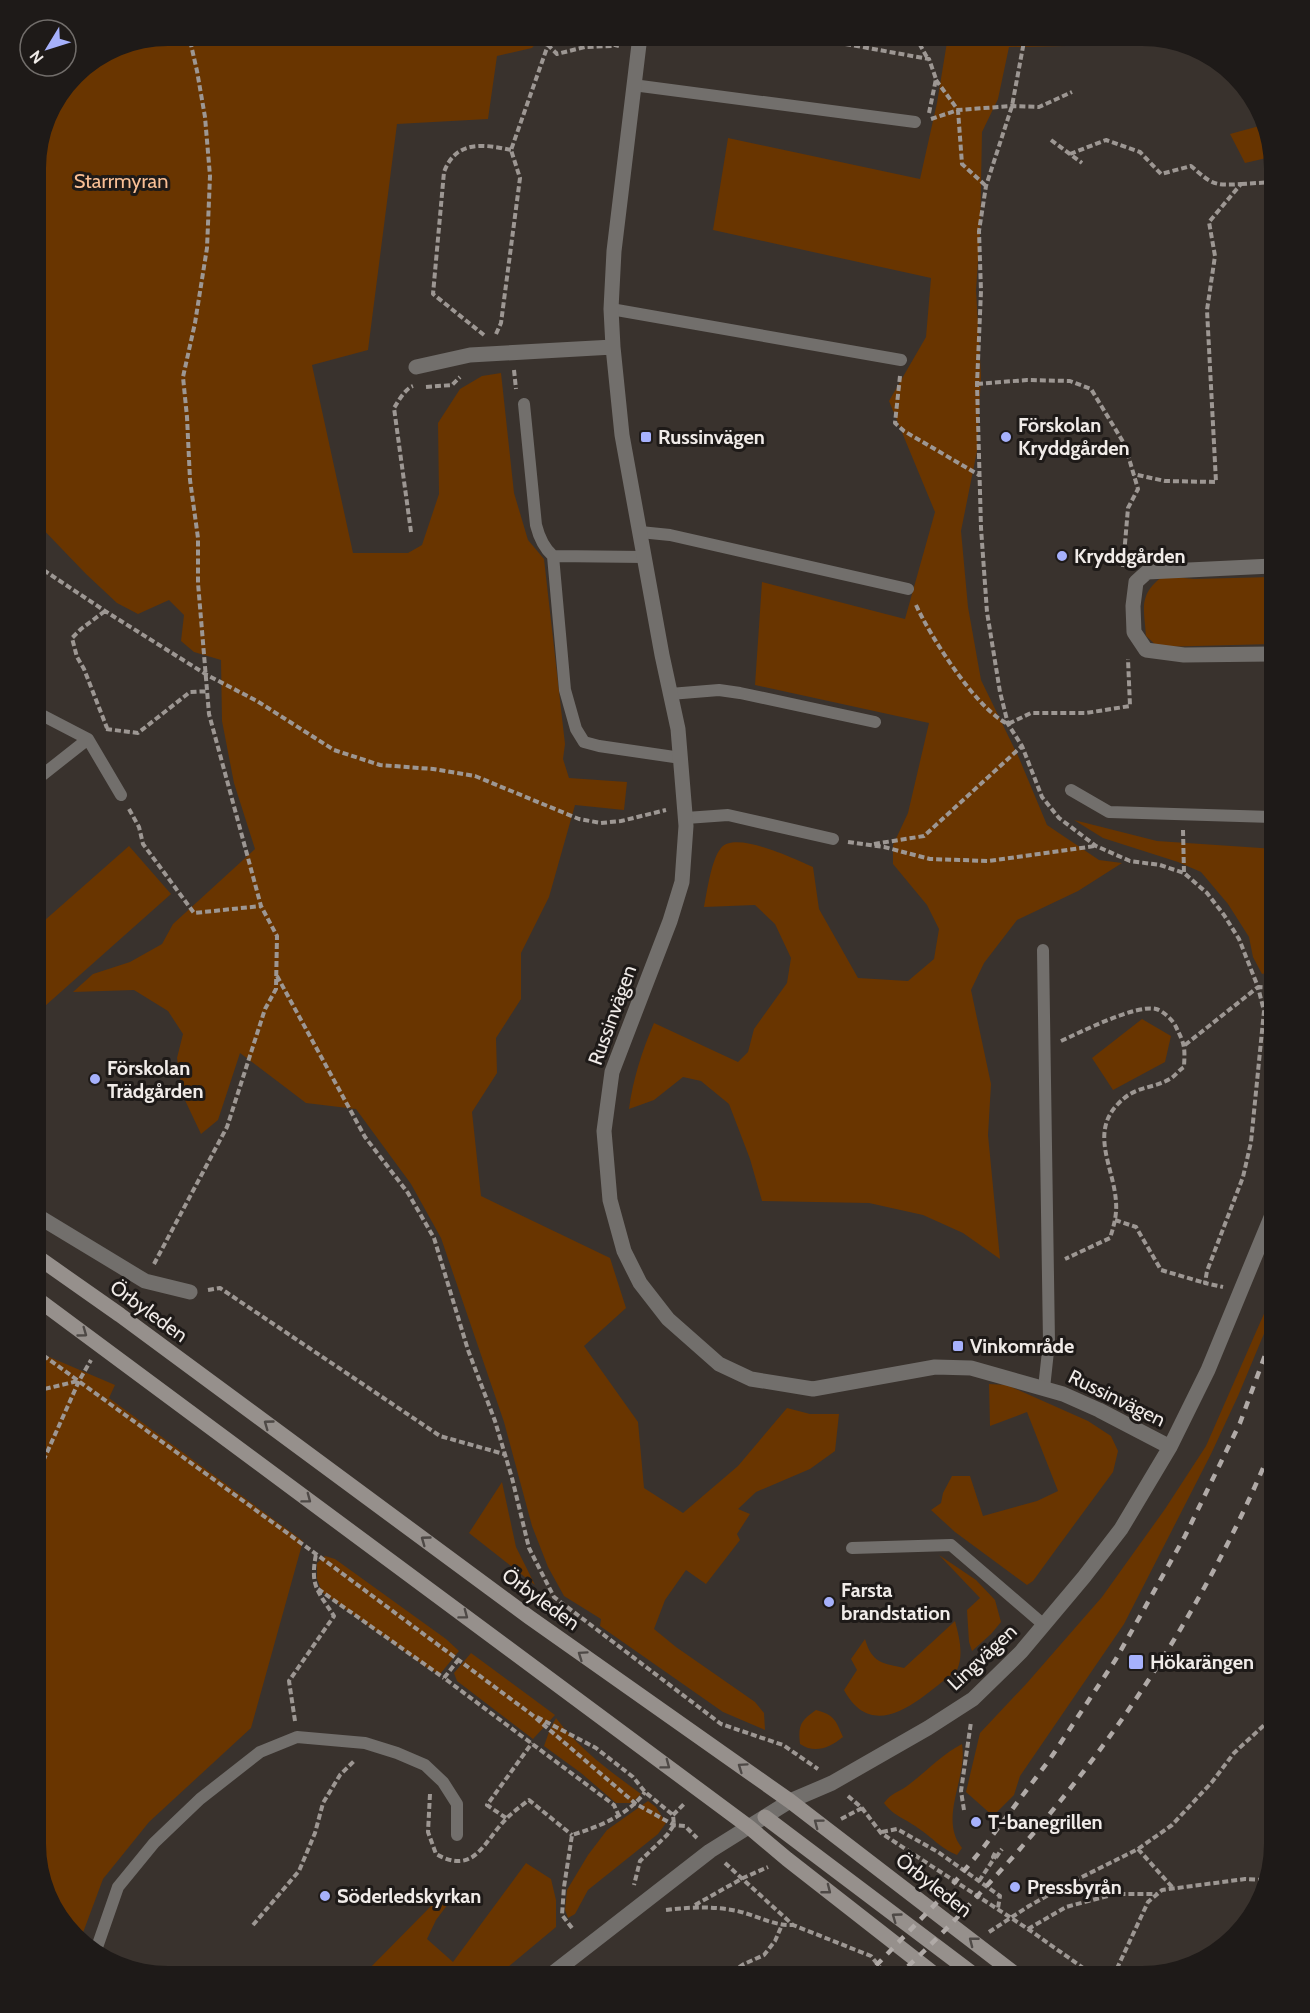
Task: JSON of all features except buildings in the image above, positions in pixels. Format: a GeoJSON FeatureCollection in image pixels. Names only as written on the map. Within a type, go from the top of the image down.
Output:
{"type":"FeatureCollection","features":[{"type":"Feature","properties":{"kind":"main road","name":"Örbyleden"},"geometry":{"type":"LineString","coordinates":[[46,1263],[520,1610],[789,1801],[1005,1966]]}},
{"type":"Feature","properties":{"kind":"main road"},"geometry":{"type":"LineString","coordinates":[[46,1306],[749,1827],[924,1966]]}},
{"type":"Feature","properties":{"kind":"main road"},"geometry":{"type":"LineString","coordinates":[[765,1817],[962,1966]]}},
{"type":"Feature","properties":{"kind":"street","name":"Russinvägen"},"geometry":{"type":"LineString","coordinates":[[638,47],[615,251],[611,309],[613,347],[622,435],[678,729],[685,813],[682,882],[670,921],[612,1072],[604,1131],[610,1200],[624,1251],[640,1283],[668,1319],[719,1364],[751,1379],[813,1389],[935,1367],[971,1368],[1044,1388],[1100,1410],[1170,1447]]}},
{"type":"Feature","properties":{"kind":"street"},"geometry":{"type":"LineString","coordinates":[[416,367],[470,355],[613,347]]}},
{"type":"Feature","properties":{"kind":"street"},"geometry":{"type":"LineString","coordinates":[[1264,566],[1148,572],[1136,582],[1133,606],[1134,632],[1146,650],[1185,655],[1264,654]]}},
{"type":"Feature","properties":{"kind":"street"},"geometry":{"type":"LineString","coordinates":[[46,1221],[145,1281],[190,1292]]}},
{"type":"Feature","properties":{"kind":"street","name":"Lingvägen"},"geometry":{"type":"LineString","coordinates":[[562,1966],[710,1851],[789,1801],[832,1783],[928,1728],[973,1699],[1020,1652],[1121,1529],[1170,1447],[1208,1370],[1264,1235]]}},
{"type":"Feature","properties":{"kind":"lane"},"geometry":{"type":"LineString","coordinates":[[633,86],[915,122]]}},
{"type":"Feature","properties":{"kind":"lane"},"geometry":{"type":"LineString","coordinates":[[611,309],[902,360]]}},
{"type":"Feature","properties":{"kind":"lane"},"geometry":{"type":"LineString","coordinates":[[524,404],[536,525],[547,551],[553,556],[645,557]]}},
{"type":"Feature","properties":{"kind":"lane"},"geometry":{"type":"LineString","coordinates":[[640,532],[670,535],[908,589]]}},
{"type":"Feature","properties":{"kind":"lane"},"geometry":{"type":"LineString","coordinates":[[553,556],[565,690],[576,729],[584,742],[681,758]]}},
{"type":"Feature","properties":{"kind":"lane"},"geometry":{"type":"LineString","coordinates":[[670,694],[719,690],[875,722]]}},
{"type":"Feature","properties":{"kind":"lane"},"geometry":{"type":"LineString","coordinates":[[47,718],[88,739],[121,795]]}},
{"type":"Feature","properties":{"kind":"lane"},"geometry":{"type":"LineString","coordinates":[[47,772],[88,739]]}},
{"type":"Feature","properties":{"kind":"lane"},"geometry":{"type":"LineString","coordinates":[[1071,790],[1110,812],[1264,817]]}},
{"type":"Feature","properties":{"kind":"lane"},"geometry":{"type":"LineString","coordinates":[[685,813],[728,815],[833,839]]}},
{"type":"Feature","properties":{"kind":"lane","name":"Russinvägen"},"geometry":{"type":"LineString","coordinates":[[1043,950],[1049,1342],[1044,1388]]}},
{"type":"Feature","properties":{"kind":"lane"},"geometry":{"type":"LineString","coordinates":[[852,1548],[951,1545],[1044,1625]]}},
{"type":"Feature","properties":{"kind":"lane"},"geometry":{"type":"LineString","coordinates":[[98,1944],[118,1887],[154,1843],[200,1799],[260,1752],[297,1737],[365,1743],[397,1753],[424,1765],[443,1782],[457,1804],[456,1835]]}},
{"type":"Feature","properties":{"kind":"path"},"geometry":{"type":"LineString","coordinates":[[145,1281],[226,1127],[265,1009],[276,989],[277,936],[261,906],[219,758],[209,714],[201,632],[198,538],[190,480],[188,417],[183,377],[195,323],[207,248],[210,176],[205,117],[191,47]]}},
{"type":"Feature","properties":{"kind":"path"},"geometry":{"type":"LineString","coordinates":[[511,150],[485,144],[465,148],[448,160],[441,195],[433,294],[492,342],[501,322],[520,178],[511,150],[547,47]]}},
{"type":"Feature","properties":{"kind":"path"},"geometry":{"type":"LineString","coordinates":[[550,47],[557,54],[585,47]]}},
{"type":"Feature","properties":{"kind":"path"},"geometry":{"type":"LineString","coordinates":[[619,57],[620,47]]}},
{"type":"Feature","properties":{"kind":"path"},"geometry":{"type":"LineString","coordinates":[[856,47],[929,59]]}},
{"type":"Feature","properties":{"kind":"path"},"geometry":{"type":"LineString","coordinates":[[922,47],[936,79],[958,110],[962,164],[987,186]]}},
{"type":"Feature","properties":{"kind":"path"},"geometry":{"type":"LineString","coordinates":[[1023,47],[1012,106],[987,186],[979,231],[981,291],[977,384],[987,612],[1000,692],[1008,724],[1022,747],[1042,797],[1059,818],[1096,846],[1130,861],[1160,865],[1184,873],[1208,893],[1239,939],[1258,987],[1264,1011],[1251,1142],[1243,1177],[1207,1271],[1205,1282]]}},
{"type":"Feature","properties":{"kind":"path"},"geometry":{"type":"LineString","coordinates":[[936,79],[928,120],[958,110],[1012,106],[1040,107],[1072,92]]}},
{"type":"Feature","properties":{"kind":"path"},"geometry":{"type":"LineString","coordinates":[[1051,140],[1082,163]]}},
{"type":"Feature","properties":{"kind":"path"},"geometry":{"type":"LineString","coordinates":[[1070,154],[1106,140],[1140,152],[1161,174],[1191,166],[1210,182],[1220,186],[1264,183]]}},
{"type":"Feature","properties":{"kind":"path"},"geometry":{"type":"LineString","coordinates":[[1133,474],[1165,482],[1216,482],[1207,310],[1215,256],[1209,222],[1241,184]]}},
{"type":"Feature","properties":{"kind":"path"},"geometry":{"type":"LineString","coordinates":[[902,360],[895,423],[904,431],[980,475]]}},
{"type":"Feature","properties":{"kind":"path"},"geometry":{"type":"LineString","coordinates":[[513,365],[517,398],[524,404]]}},
{"type":"Feature","properties":{"kind":"path"},"geometry":{"type":"LineString","coordinates":[[411,532],[394,408],[410,387],[420,384],[424,387],[452,385],[465,373]]}},
{"type":"Feature","properties":{"kind":"path"},"geometry":{"type":"LineString","coordinates":[[977,384],[1027,380],[1070,381],[1091,389],[1125,445],[1138,489],[1128,508]]}},
{"type":"Feature","properties":{"kind":"path"},"geometry":{"type":"LineString","coordinates":[[47,572],[207,675],[257,701],[334,750],[380,765],[433,769],[475,776],[579,819],[601,823],[621,821],[664,810],[685,813]]}},
{"type":"Feature","properties":{"kind":"path"},"geometry":{"type":"LineString","coordinates":[[908,589],[921,616],[959,676],[997,719],[1008,724]]}},
{"type":"Feature","properties":{"kind":"path"},"geometry":{"type":"LineString","coordinates":[[105,611],[81,628],[72,638],[77,657],[84,669],[106,728]]}},
{"type":"Feature","properties":{"kind":"path"},"geometry":{"type":"LineString","coordinates":[[88,739],[106,728],[138,733],[190,692],[208,691]]}},
{"type":"Feature","properties":{"kind":"path"},"geometry":{"type":"LineString","coordinates":[[1008,724],[1031,713],[1086,713],[1130,706]]}},
{"type":"Feature","properties":{"kind":"path"},"geometry":{"type":"LineString","coordinates":[[870,845],[924,836],[1022,747]]}},
{"type":"Feature","properties":{"kind":"path"},"geometry":{"type":"LineString","coordinates":[[121,795],[139,827],[143,844],[194,913],[261,906]]}},
{"type":"Feature","properties":{"kind":"path"},"geometry":{"type":"LineString","coordinates":[[1182,814],[1184,873]]}},
{"type":"Feature","properties":{"kind":"path"},"geometry":{"type":"LineString","coordinates":[[833,839],[930,859],[989,861],[1096,846]]}},
{"type":"Feature","properties":{"kind":"path"},"geometry":{"type":"LineString","coordinates":[[276,975],[365,1137],[408,1193],[434,1238],[468,1350],[495,1421],[529,1548],[554,1598],[721,1724],[783,1745],[813,1765],[832,1783]]}},
{"type":"Feature","properties":{"kind":"path"},"geometry":{"type":"LineString","coordinates":[[1185,1045],[1258,987],[1264,987]]}},
{"type":"Feature","properties":{"kind":"path"},"geometry":{"type":"LineString","coordinates":[[1043,1048],[1144,1008],[1158,1009],[1174,1022],[1185,1045],[1184,1066],[1171,1079],[1134,1090],[1108,1116],[1103,1141],[1116,1201],[1115,1220],[1110,1238],[1047,1267]]}},
{"type":"Feature","properties":{"kind":"path"},"geometry":{"type":"LineString","coordinates":[[1115,1220],[1136,1227],[1161,1270],[1241,1292]]}},
{"type":"Feature","properties":{"kind":"path"},"geometry":{"type":"LineString","coordinates":[[190,1292],[220,1288],[440,1436],[505,1454]]}},
{"type":"Feature","properties":{"kind":"path"},"geometry":{"type":"LineString","coordinates":[[46,1454],[79,1381],[100,1345]]}},
{"type":"Feature","properties":{"kind":"path"},"geometry":{"type":"LineString","coordinates":[[46,1357],[459,1659],[531,1714],[636,1804],[674,1825]]}},
{"type":"Feature","properties":{"kind":"path"},"geometry":{"type":"LineString","coordinates":[[46,1389],[79,1381]]}},
{"type":"Feature","properties":{"kind":"path"},"geometry":{"type":"LineString","coordinates":[[297,1737],[289,1681],[334,1616],[314,1586],[312,1573],[316,1554]]}},
{"type":"Feature","properties":{"kind":"path"},"geometry":{"type":"LineString","coordinates":[[314,1586],[532,1743],[614,1805],[619,1816]]}},
{"type":"Feature","properties":{"kind":"path"},"geometry":{"type":"LineString","coordinates":[[444,1678],[459,1659]]}},
{"type":"Feature","properties":{"kind":"path"},"geometry":{"type":"LineString","coordinates":[[964,1810],[961,1791],[973,1699]]}},
{"type":"Feature","properties":{"kind":"path"},"geometry":{"type":"LineString","coordinates":[[531,1714],[596,1748],[633,1777],[645,1792],[673,1815],[674,1825],[667,1835],[640,1861]]}},
{"type":"Feature","properties":{"kind":"path"},"geometry":{"type":"LineString","coordinates":[[984,1935],[1029,1906],[1138,1849],[1172,1825],[1212,1782],[1234,1753],[1264,1725]]}},
{"type":"Feature","properties":{"kind":"path"},"geometry":{"type":"LineString","coordinates":[[506,1818],[486,1805],[532,1743]]}},
{"type":"Feature","properties":{"kind":"path"},"geometry":{"type":"LineString","coordinates":[[253,1925],[299,1870],[315,1833],[323,1803],[340,1775],[358,1757]]}},
{"type":"Feature","properties":{"kind":"path"},"geometry":{"type":"LineString","coordinates":[[427,1785],[430,1793],[428,1832],[436,1854],[448,1861],[464,1861],[476,1855],[506,1818],[529,1800],[572,1836]]}},
{"type":"Feature","properties":{"kind":"path"},"geometry":{"type":"LineString","coordinates":[[572,1836],[619,1816],[636,1804],[645,1792]]}},
{"type":"Feature","properties":{"kind":"path"},"geometry":{"type":"LineString","coordinates":[[862,1808],[881,1833],[998,1908],[1080,1966]]}},
{"type":"Feature","properties":{"kind":"path"},"geometry":{"type":"LineString","coordinates":[[881,1833],[897,1829],[938,1852],[1000,1896],[998,1908]]}},
{"type":"Feature","properties":{"kind":"path"},"geometry":{"type":"LineString","coordinates":[[572,1836],[562,1914],[572,1928]]}},
{"type":"Feature","properties":{"kind":"path"},"geometry":{"type":"LineString","coordinates":[[979,1881],[1001,1849]]}},
{"type":"Feature","properties":{"kind":"path"},"geometry":{"type":"LineString","coordinates":[[1138,1849],[1173,1888]]}},
{"type":"Feature","properties":{"kind":"path"},"geometry":{"type":"LineString","coordinates":[[793,1925],[782,1925],[737,1911],[694,1906],[743,1878],[793,1925],[871,1956],[879,1966]]}},
{"type":"Feature","properties":{"kind":"path"},"geometry":{"type":"LineString","coordinates":[[1118,1966],[1148,1902],[1162,1890],[1245,1879],[1258,1880]]}},
{"type":"Feature","properties":{"kind":"path"},"geometry":{"type":"LineString","coordinates":[[1028,1929],[1066,1907],[1114,1894],[1157,1894]]}},
{"type":"Feature","properties":{"kind":"path"},"geometry":{"type":"LineString","coordinates":[[741,1966],[764,1954],[775,1941],[782,1925]]}},
{"type":"Feature","properties":{"kind":"green space","name":"Starrmyran"},"geometry":{"type":"Polygon","coordinates":[[[160,47],[533,47],[497,56],[488,119],[397,124],[368,350],[312,365],[353,553],[408,553],[422,545],[439,494],[438,423],[460,389],[482,376],[501,373],[514,493],[528,540],[544,559],[565,744],[563,759],[569,778],[627,782],[624,810],[575,805],[549,897],[521,953],[521,999],[496,1038],[497,1073],[472,1112],[481,1196],[610,1258],[626,1308],[584,1346],[638,1422],[644,1488],[683,1513],[738,1466],[787,1408],[810,1414],[839,1414],[835,1451],[810,1469],[756,1492],[738,1509],[750,1514],[737,1534],[740,1540],[706,1584],[686,1570],[665,1600],[654,1629],[755,1702],[764,1713],[765,1730],[723,1712],[600,1626],[601,1619],[564,1596],[548,1567],[532,1526],[504,1422],[441,1238],[411,1184],[356,1109],[306,1103],[240,1053],[218,1120],[201,1134],[183,1096],[177,1058],[183,1034],[168,1011],[134,990],[73,992],[93,974],[130,962],[162,944],[173,924],[255,849],[234,783],[222,721],[221,660],[194,652],[181,641],[184,615],[169,600],[138,614],[117,603],[47,533],[47,160],[56,122],[67,101],[82,82],[114,59],[144,49],[160,47]]]}},
{"type":"Feature","properties":{"kind":"green space"},"geometry":{"type":"Polygon","coordinates":[[[946,47],[1009,47],[998,99],[982,132],[980,234],[976,290],[981,376],[977,451],[961,531],[968,607],[981,680],[1019,758],[1047,825],[1099,860],[1122,863],[1078,891],[1017,920],[984,963],[971,990],[991,1084],[988,1135],[1000,1259],[963,1233],[923,1215],[869,1203],[762,1201],[750,1159],[729,1104],[701,1081],[683,1077],[654,1100],[629,1109],[638,1065],[654,1023],[738,1062],[748,1052],[754,1029],[787,983],[791,958],[775,924],[755,905],[704,907],[715,860],[721,848],[729,843],[739,842],[766,848],[813,867],[819,909],[858,978],[908,981],[934,959],[939,929],[927,905],[893,864],[893,845],[908,813],[929,723],[755,685],[762,582],[905,619],[935,512],[889,401],[926,337],[931,278],[713,230],[728,138],[920,179],[937,103],[946,47]]]}},
{"type":"Feature","properties":{"kind":"green space"},"geometry":{"type":"Polygon","coordinates":[[[1256,127],[1263,159],[1245,163],[1230,134],[1256,127]]]}},
{"type":"Feature","properties":{"kind":"green space"},"geometry":{"type":"Polygon","coordinates":[[[1163,576],[1194,579],[1264,577],[1264,644],[1158,647],[1146,636],[1144,610],[1146,596],[1163,576]]]}},
{"type":"Feature","properties":{"kind":"green space"},"geometry":{"type":"Polygon","coordinates":[[[1074,820],[1157,841],[1264,848],[1264,974],[1262,974],[1253,957],[1249,937],[1228,904],[1201,872],[1178,862],[1103,838],[1074,820]]]}},
{"type":"Feature","properties":{"kind":"green space"},"geometry":{"type":"Polygon","coordinates":[[[129,846],[171,894],[46,1005],[47,919],[129,846]]]}},
{"type":"Feature","properties":{"kind":"green space"},"geometry":{"type":"Polygon","coordinates":[[[1142,1019],[1171,1036],[1165,1062],[1113,1090],[1092,1058],[1142,1019]]]}},
{"type":"Feature","properties":{"kind":"green space"},"geometry":{"type":"Polygon","coordinates":[[[1264,1314],[1264,1334],[1238,1396],[1124,1624],[1020,1776],[1014,1795],[993,1816],[966,1792],[980,1733],[1102,1597],[1165,1509],[1206,1446],[1264,1314]]]}},
{"type":"Feature","properties":{"kind":"green space"},"geometry":{"type":"Polygon","coordinates":[[[46,1356],[115,1385],[109,1398],[303,1541],[251,1728],[149,1822],[103,1879],[83,1932],[63,1906],[56,1891],[46,1845],[46,1356]]]}},
{"type":"Feature","properties":{"kind":"green space"},"geometry":{"type":"Polygon","coordinates":[[[989,1384],[1007,1385],[1088,1421],[1111,1436],[1118,1451],[1113,1472],[1033,1581],[1027,1585],[955,1532],[931,1510],[941,1503],[943,1493],[952,1476],[970,1476],[983,1516],[1037,1501],[1058,1491],[1027,1412],[990,1426],[989,1384]]]}},
{"type":"Feature","properties":{"kind":"green space"},"geometry":{"type":"Polygon","coordinates":[[[502,1482],[516,1547],[535,1585],[469,1533],[502,1482]]]}},
{"type":"Feature","properties":{"kind":"green space"},"geometry":{"type":"Polygon","coordinates":[[[939,1555],[976,1580],[995,1600],[1001,1622],[972,1651],[969,1642],[967,1610],[980,1598],[939,1555]]]}},
{"type":"Feature","properties":{"kind":"green space"},"geometry":{"type":"Polygon","coordinates":[[[325,1556],[335,1559],[446,1639],[459,1651],[440,1674],[429,1669],[322,1592],[317,1579],[317,1563],[325,1556]]]}},
{"type":"Feature","properties":{"kind":"green space"},"geometry":{"type":"Polygon","coordinates":[[[955,1621],[960,1652],[957,1670],[930,1692],[900,1711],[885,1715],[870,1714],[856,1707],[844,1690],[857,1670],[851,1659],[865,1639],[871,1653],[879,1661],[904,1668],[955,1621]]]}},
{"type":"Feature","properties":{"kind":"green space"},"geometry":{"type":"Polygon","coordinates":[[[471,1653],[555,1715],[533,1739],[457,1681],[454,1673],[471,1653]]]}},
{"type":"Feature","properties":{"kind":"green space"},"geometry":{"type":"Polygon","coordinates":[[[816,1710],[834,1719],[843,1737],[827,1747],[811,1749],[800,1744],[800,1728],[806,1717],[816,1710]]]}},
{"type":"Feature","properties":{"kind":"green space"},"geometry":{"type":"Polygon","coordinates":[[[556,1718],[585,1750],[641,1794],[631,1803],[616,1803],[544,1746],[556,1718]]]}},
{"type":"Feature","properties":{"kind":"green space"},"geometry":{"type":"Polygon","coordinates":[[[962,1744],[963,1757],[953,1811],[955,1836],[962,1848],[957,1855],[896,1815],[884,1803],[940,1758],[962,1744]]]}},
{"type":"Feature","properties":{"kind":"green space"},"geometry":{"type":"Polygon","coordinates":[[[648,1801],[656,1807],[666,1823],[658,1834],[588,1890],[575,1914],[568,1918],[565,1910],[567,1890],[588,1855],[607,1830],[648,1801]]]}},
{"type":"Feature","properties":{"kind":"green space"},"geometry":{"type":"Polygon","coordinates":[[[526,1863],[551,1879],[556,1900],[556,1927],[509,1966],[372,1966],[438,1899],[448,1904],[436,1920],[427,1939],[453,1962],[526,1863]]]}},
{"type":"Feature","properties":{"kind":"railway"},"geometry":{"type":"LineString","coordinates":[[876,1966],[944,1895],[983,1848],[1050,1759],[1116,1659],[1185,1536],[1240,1423],[1264,1358]]}},
{"type":"Feature","properties":{"kind":"railway"},"geometry":{"type":"LineString","coordinates":[[908,1966],[957,1917],[1036,1831],[1116,1727],[1187,1618],[1219,1561],[1264,1465]]}},
{"type":"Feature","properties":{"kind":"place","name":"Russinvägen"},"geometry":{"type":"Point","coordinates":[646,437]}},
{"type":"Feature","properties":{"kind":"place","name":"Förskolan Kryddgården"},"geometry":{"type":"Point","coordinates":[1006,437]}},
{"type":"Feature","properties":{"kind":"place","name":"Kryddgården"},"geometry":{"type":"Point","coordinates":[1062,556]}},
{"type":"Feature","properties":{"kind":"place","name":"Förskolan Trädgården"},"geometry":{"type":"Point","coordinates":[95,1079]}},
{"type":"Feature","properties":{"kind":"place","name":"Vinkområde"},"geometry":{"type":"Point","coordinates":[958,1346]}},
{"type":"Feature","properties":{"kind":"place","name":"Farsta brandstation"},"geometry":{"type":"Point","coordinates":[829,1602]}},
{"type":"Feature","properties":{"kind":"place","name":"Hökarängen"},"geometry":{"type":"Point","coordinates":[1136,1662]}},
{"type":"Feature","properties":{"kind":"place","name":"T-banegrillen"},"geometry":{"type":"Point","coordinates":[976,1822]}},
{"type":"Feature","properties":{"kind":"place","name":"Pressbyrån"},"geometry":{"type":"Point","coordinates":[1015,1887]}},
{"type":"Feature","properties":{"kind":"place","name":"Söderledskyrkan"},"geometry":{"type":"Point","coordinates":[325,1896]}}]}
